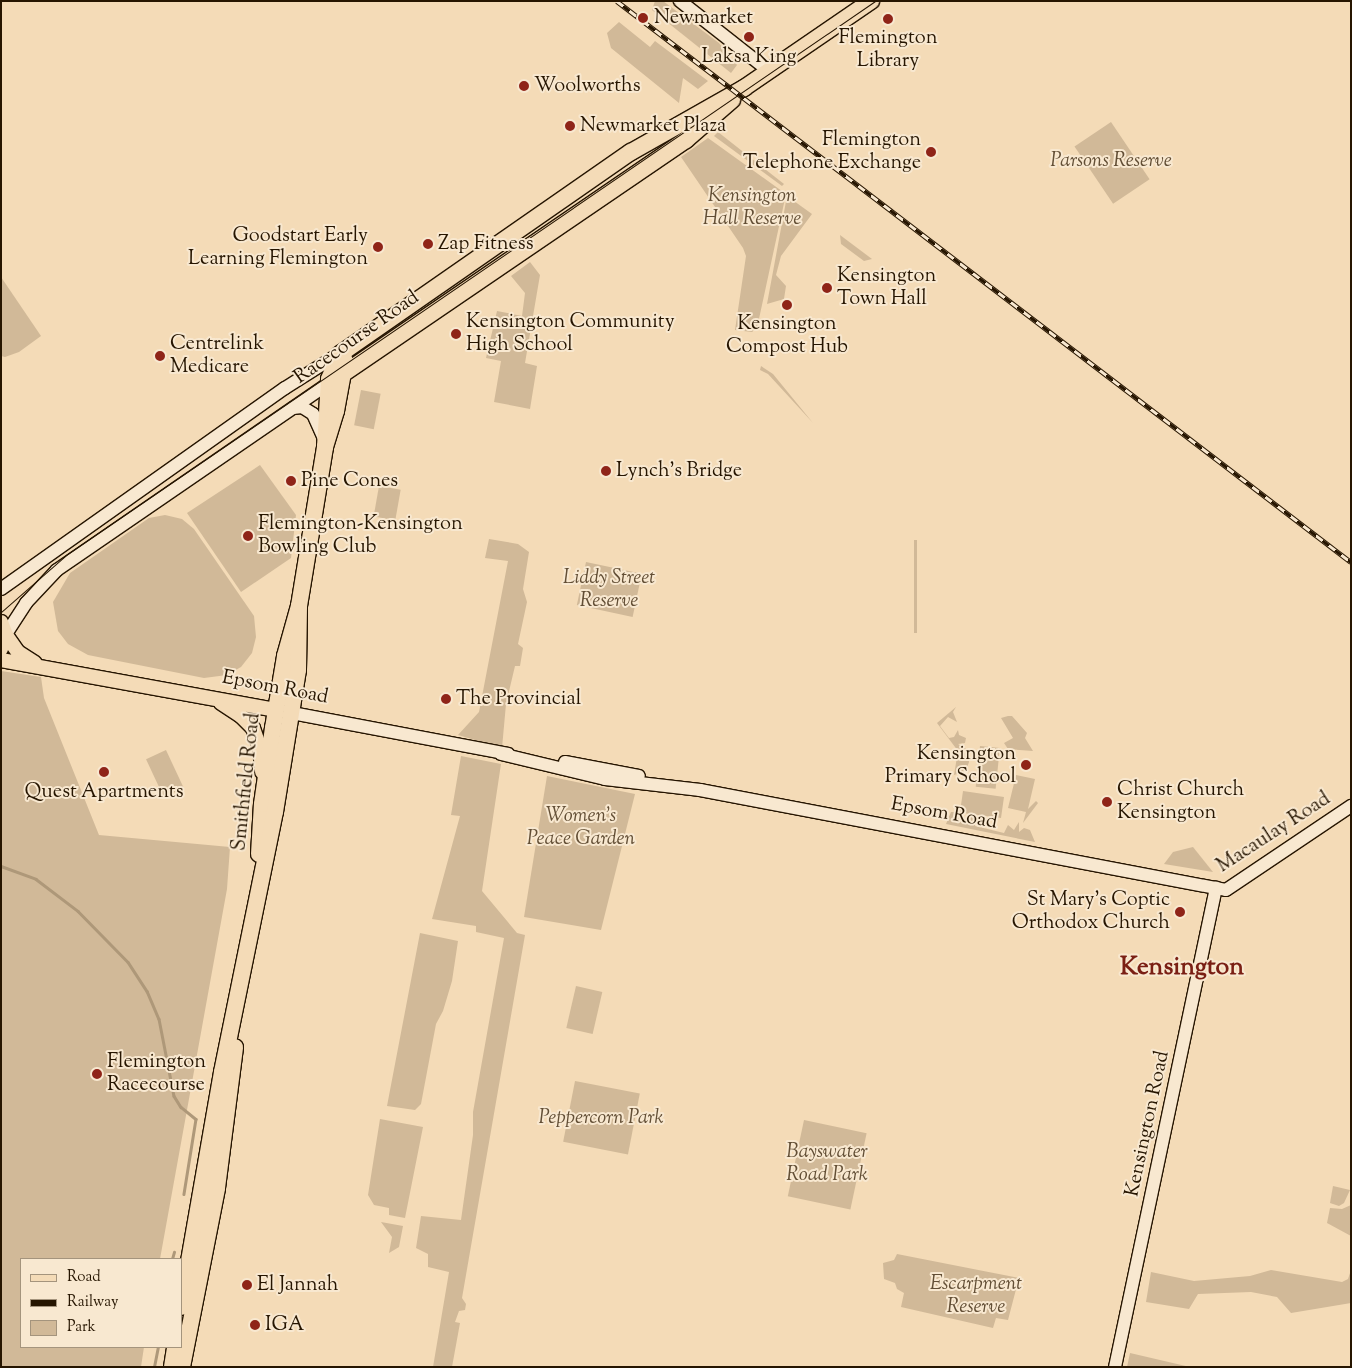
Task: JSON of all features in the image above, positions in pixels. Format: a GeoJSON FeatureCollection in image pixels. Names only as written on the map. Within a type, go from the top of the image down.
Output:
{"type":"FeatureCollection","features":[{"type":"Feature","properties":{"kind":"highway","name":"Racecourse Road"},"geometry":{"type":"LineString","coordinates":[[342,352],[639,147],[744,88],[871,1]]}},
{"type":"Feature","properties":{"kind":"highway","name":"Racecourse Road"},"geometry":{"type":"LineString","coordinates":[[329,383],[491,270],[700,130],[744,88]]}},
{"type":"Feature","properties":{"kind":"highway"},"geometry":{"type":"LineString","coordinates":[[639,147],[650,164]]}},
{"type":"Feature","properties":{"kind":"highway"},"geometry":{"type":"LineString","coordinates":[[479,258],[491,270]]}},
{"type":"Feature","properties":{"kind":"highway","name":"Smithfield Road"},"geometry":{"type":"LineString","coordinates":[[325,446],[335,417],[343,374],[345,359],[342,352]]}},
{"type":"Feature","properties":{"kind":"highway","name":"Smithfield Road"},"geometry":{"type":"LineString","coordinates":[[260,874],[260,831],[263,795],[300,652],[299,606],[325,446],[329,383],[334,363],[342,352]]}},
{"type":"Feature","properties":{"kind":"highway","name":"Smithfield Road"},"geometry":{"type":"LineString","coordinates":[[182,1301],[222,1072],[236,1013],[260,874],[276,812],[284,712]]}},
{"type":"Feature","properties":{"kind":"highway"},"geometry":{"type":"LineString","coordinates":[[260,831],[276,812]]}},
{"type":"Feature","properties":{"kind":"highway","name":"Smithfield Road"},"geometry":{"type":"LineString","coordinates":[[182,1367],[211,1226],[234,1073],[236,1013]]}},
{"type":"Feature","properties":{"kind":"highway"},"geometry":{"type":"LineString","coordinates":[[193,1238],[211,1226],[197,1216]]}},
{"type":"Feature","properties":{"kind":"highway"},"geometry":{"type":"LineString","coordinates":[[172,1367],[175,1348]]}},
{"type":"Feature","properties":{"kind":"main road"},"geometry":{"type":"LineString","coordinates":[[1,649],[5,630]]}},
{"type":"Feature","properties":{"kind":"main road","name":"Epsom Road"},"geometry":{"type":"LineString","coordinates":[[5,630],[21,655],[40,666]]}},
{"type":"Feature","properties":{"kind":"main road","name":"Epsom Road"},"geometry":{"type":"LineString","coordinates":[[1,660],[284,712]]}},
{"type":"Feature","properties":{"kind":"main road"},"geometry":{"type":"LineString","coordinates":[[212,698],[241,716],[254,730],[261,753],[263,795]]}},
{"type":"Feature","properties":{"kind":"street"},"geometry":{"type":"LineString","coordinates":[[680,1],[769,71]]}},
{"type":"Feature","properties":{"kind":"street","name":"Racecourse Road"},"geometry":{"type":"LineString","coordinates":[[1,589],[152,482],[342,352]]}},
{"type":"Feature","properties":{"kind":"street","name":"Racecourse Road"},"geometry":{"type":"LineString","coordinates":[[5,630],[49,577],[163,496],[329,383]]}},
{"type":"Feature","properties":{"kind":"street"},"geometry":{"type":"LineString","coordinates":[[293,408],[302,407],[314,416],[325,446]]}},
{"type":"Feature","properties":{"kind":"street"},"geometry":{"type":"LineString","coordinates":[[152,482],[163,496]]}},
{"type":"Feature","properties":{"kind":"street","name":"Epsom Road"},"geometry":{"type":"LineString","coordinates":[[284,712],[458,745],[605,779],[663,783],[1216,888]]}},
{"type":"Feature","properties":{"kind":"street","name":"Macaulay Road"},"geometry":{"type":"LineString","coordinates":[[1216,888],[1226,890],[1351,806]]}},
{"type":"Feature","properties":{"kind":"street","name":"Kensington Road"},"geometry":{"type":"LineString","coordinates":[[1115,1367],[1216,888]]}},
{"type":"Feature","properties":{"kind":"green space"},"geometry":{"type":"Polygon","coordinates":[[[655,1],[663,1],[719,43],[737,65],[731,73],[652,10],[655,1]]]}},
{"type":"Feature","properties":{"kind":"green space"},"geometry":{"type":"Polygon","coordinates":[[[619,22],[650,47],[655,41],[708,81],[698,89],[683,78],[679,103],[611,48],[607,33],[619,22]]]}},
{"type":"Feature","properties":{"kind":"green space","name":"Parsons Reserve"},"geometry":{"type":"Polygon","coordinates":[[[1111,122],[1150,179],[1113,204],[1075,147],[1111,122]]]}},
{"type":"Feature","properties":{"kind":"green space"},"geometry":{"type":"Polygon","coordinates":[[[718,132],[784,184],[782,186],[714,136],[718,132]]]}},
{"type":"Feature","properties":{"kind":"green space","name":"Kensington Hall Reserve"},"geometry":{"type":"Polygon","coordinates":[[[708,138],[786,194],[757,328],[752,332],[735,330],[746,256],[743,248],[681,157],[708,138]]]}},
{"type":"Feature","properties":{"kind":"green space"},"geometry":{"type":"Polygon","coordinates":[[[787,196],[812,214],[781,256],[776,275],[786,286],[784,299],[767,304],[787,196]]]}},
{"type":"Feature","properties":{"kind":"green space"},"geometry":{"type":"Polygon","coordinates":[[[840,235],[872,259],[864,261],[841,244],[840,235]]]}},
{"type":"Feature","properties":{"kind":"green space"},"geometry":{"type":"Polygon","coordinates":[[[530,262],[540,275],[525,363],[537,366],[530,409],[494,402],[501,361],[486,358],[497,311],[522,316],[525,293],[511,276],[530,262]]]}},
{"type":"Feature","properties":{"kind":"green space"},"geometry":{"type":"Polygon","coordinates":[[[1,277],[41,336],[19,352],[5,357],[1,356],[1,277]]]}},
{"type":"Feature","properties":{"kind":"green space"},"geometry":{"type":"Polygon","coordinates":[[[761,366],[773,374],[813,423],[768,374],[760,370],[761,366]]]}},
{"type":"Feature","properties":{"kind":"green space"},"geometry":{"type":"Polygon","coordinates":[[[361,390],[381,394],[374,429],[354,425],[361,390]]]}},
{"type":"Feature","properties":{"kind":"green space","name":"Flemington-Kensington Bowling Club"},"geometry":{"type":"Polygon","coordinates":[[[260,465],[296,515],[291,558],[241,592],[187,513],[260,465]]]}},
{"type":"Feature","properties":{"kind":"green space"},"geometry":{"type":"Polygon","coordinates":[[[379,486],[401,490],[395,520],[374,517],[379,486]]]}},
{"type":"Feature","properties":{"kind":"green space"},"geometry":{"type":"Polygon","coordinates":[[[165,515],[182,519],[194,529],[254,616],[256,637],[252,653],[241,667],[227,675],[204,678],[88,655],[68,644],[58,631],[53,602],[70,573],[149,518],[165,515]]]}},
{"type":"Feature","properties":{"kind":"green space"},"geometry":{"type":"Polygon","coordinates":[[[489,539],[518,544],[529,552],[523,589],[527,602],[518,644],[523,648],[520,666],[515,666],[506,704],[502,748],[458,735],[479,712],[508,561],[485,558],[489,539]]]}},
{"type":"Feature","properties":{"kind":"green space"},"geometry":{"type":"Polygon","coordinates":[[[914,540],[917,540],[917,633],[914,633],[914,540]]]}},
{"type":"Feature","properties":{"kind":"green space","name":"Liddy Street Reserve"},"geometry":{"type":"Polygon","coordinates":[[[586,562],[642,574],[633,617],[577,605],[586,562]]]}},
{"type":"Feature","properties":{"kind":"green space","name":"Flemington Racecourse"},"geometry":{"type":"Polygon","coordinates":[[[1,671],[41,677],[44,698],[99,835],[230,847],[227,889],[160,1258],[20,1258],[20,1348],[144,1348],[141,1367],[1,1367],[1,671]]]}},
{"type":"Feature","properties":{"kind":"green space"},"geometry":{"type":"Polygon","coordinates":[[[956,707],[953,712],[957,722],[948,717],[940,726],[949,738],[954,737],[958,730],[959,735],[966,738],[965,743],[958,744],[971,752],[968,753],[969,762],[966,771],[954,775],[958,751],[937,723],[956,707]]]}},
{"type":"Feature","properties":{"kind":"green space"},"geometry":{"type":"Polygon","coordinates":[[[1012,716],[1027,733],[1025,738],[1033,751],[1008,749],[1004,743],[1013,738],[1001,718],[1012,716]]]}},
{"type":"Feature","properties":{"kind":"green space"},"geometry":{"type":"Polygon","coordinates":[[[980,746],[1000,748],[996,789],[976,787],[980,746]]]}},
{"type":"Feature","properties":{"kind":"green space"},"geometry":{"type":"Polygon","coordinates":[[[166,750],[184,788],[164,797],[146,759],[166,750]]]}},
{"type":"Feature","properties":{"kind":"green space"},"geometry":{"type":"Polygon","coordinates":[[[461,756],[501,764],[482,891],[517,933],[525,935],[462,1298],[466,1304],[465,1310],[459,1311],[455,1322],[460,1323],[452,1367],[433,1367],[449,1272],[428,1267],[428,1254],[416,1248],[421,1216],[461,1220],[473,1135],[473,1112],[504,938],[476,932],[476,926],[432,919],[460,816],[451,815],[461,756]]]}},
{"type":"Feature","properties":{"kind":"green space"},"geometry":{"type":"Polygon","coordinates":[[[1016,775],[1035,779],[1028,809],[1036,801],[1038,803],[1023,823],[1026,812],[1008,808],[1016,775]]]}},
{"type":"Feature","properties":{"kind":"green space","name":"Women's Peace Garden"},"geometry":{"type":"Polygon","coordinates":[[[547,776],[635,794],[601,930],[524,917],[547,776]]]}},
{"type":"Feature","properties":{"kind":"green space"},"geometry":{"type":"Polygon","coordinates":[[[963,791],[1004,797],[1001,818],[971,814],[975,818],[975,826],[1004,833],[1008,825],[1014,830],[1019,822],[1019,832],[1024,828],[1030,830],[1035,842],[946,824],[951,812],[958,812],[961,823],[969,814],[960,812],[963,791]]]}},
{"type":"Feature","properties":{"kind":"green space"},"geometry":{"type":"Polygon","coordinates":[[[1193,847],[1213,872],[1164,864],[1173,852],[1193,847]]]}},
{"type":"Feature","properties":{"kind":"green space"},"geometry":{"type":"Polygon","coordinates":[[[420,933],[458,941],[452,981],[443,1011],[436,1024],[421,1104],[415,1110],[387,1106],[420,933]]]}},
{"type":"Feature","properties":{"kind":"green space"},"geometry":{"type":"Polygon","coordinates":[[[576,986],[602,992],[593,1034],[566,1028],[576,986]]]}},
{"type":"Feature","properties":{"kind":"green space","name":"Peppercorn Park"},"geometry":{"type":"Polygon","coordinates":[[[575,1081],[640,1094],[628,1154],[563,1142],[575,1081]]]}},
{"type":"Feature","properties":{"kind":"green space"},"geometry":{"type":"Polygon","coordinates":[[[380,1119],[423,1127],[405,1218],[389,1215],[389,1208],[374,1205],[368,1195],[380,1119]]]}},
{"type":"Feature","properties":{"kind":"green space","name":"Bayswater Road Park"},"geometry":{"type":"Polygon","coordinates":[[[804,1120],[867,1133],[850,1210],[788,1196],[804,1120]]]}},
{"type":"Feature","properties":{"kind":"green space"},"geometry":{"type":"Polygon","coordinates":[[[1333,1186],[1350,1190],[1344,1203],[1339,1206],[1330,1203],[1333,1186]]]}},
{"type":"Feature","properties":{"kind":"green space"},"geometry":{"type":"Polygon","coordinates":[[[1351,1205],[1351,1236],[1327,1223],[1330,1208],[1342,1209],[1351,1205]]]}},
{"type":"Feature","properties":{"kind":"green space"},"geometry":{"type":"Polygon","coordinates":[[[381,1222],[403,1226],[399,1247],[389,1253],[392,1237],[381,1222]]]}},
{"type":"Feature","properties":{"kind":"green space","name":"Escarpment Reserve"},"geometry":{"type":"Polygon","coordinates":[[[897,1254],[1019,1278],[1008,1320],[996,1318],[993,1328],[901,1307],[904,1293],[897,1289],[895,1283],[884,1279],[883,1263],[894,1260],[897,1254]]]}},
{"type":"Feature","properties":{"kind":"green space"},"geometry":{"type":"Polygon","coordinates":[[[1271,1270],[1342,1282],[1348,1279],[1351,1270],[1351,1303],[1291,1313],[1277,1297],[1251,1292],[1198,1294],[1189,1309],[1146,1302],[1151,1272],[1194,1281],[1250,1276],[1271,1270]]]}},
{"type":"Feature","properties":{"kind":"green space"},"geometry":{"type":"Polygon","coordinates":[[[1130,1353],[1190,1367],[1127,1367],[1130,1353]]]}},
{"type":"Feature","properties":{"kind":"waterway"},"geometry":{"type":"LineString","coordinates":[[1,866],[36,879],[78,911],[128,962],[147,991],[159,1019],[174,1096],[181,1107],[196,1119],[184,1194]]}},
{"type":"Feature","properties":{"kind":"waterway"},"geometry":{"type":"LineString","coordinates":[[172,1258],[174,1252]]}},
{"type":"Feature","properties":{"kind":"waterway"},"geometry":{"type":"LineString","coordinates":[[154,1367],[158,1348]]}},
{"type":"Feature","properties":{"kind":"tram line"},"geometry":{"type":"LineString","coordinates":[[1,612],[66,555],[875,1]]}},
{"type":"Feature","properties":{"kind":"railway"},"geometry":{"type":"LineString","coordinates":[[617,1],[1351,562]]}},
{"type":"Feature","properties":{"kind":"place","name":"Newmarket"},"geometry":{"type":"Point","coordinates":[643,18]}},
{"type":"Feature","properties":{"kind":"place","name":"Flemington Library"},"geometry":{"type":"Point","coordinates":[888,19]}},
{"type":"Feature","properties":{"kind":"place","name":"Laksa King"},"geometry":{"type":"Point","coordinates":[749,37]}},
{"type":"Feature","properties":{"kind":"place","name":"Woolworths"},"geometry":{"type":"Point","coordinates":[524,86]}},
{"type":"Feature","properties":{"kind":"place","name":"Newmarket Plaza"},"geometry":{"type":"Point","coordinates":[570,126]}},
{"type":"Feature","properties":{"kind":"place","name":"Flemington Telephone Exchange"},"geometry":{"type":"Point","coordinates":[931,152]}},
{"type":"Feature","properties":{"kind":"place","name":"Zap Fitness"},"geometry":{"type":"Point","coordinates":[428,244]}},
{"type":"Feature","properties":{"kind":"place","name":"Goodstart Early Learning Flemington"},"geometry":{"type":"Point","coordinates":[378,247]}},
{"type":"Feature","properties":{"kind":"place","name":"Kensington Town Hall"},"geometry":{"type":"Point","coordinates":[827,288]}},
{"type":"Feature","properties":{"kind":"place","name":"Kensington Compost Hub"},"geometry":{"type":"Point","coordinates":[787,305]}},
{"type":"Feature","properties":{"kind":"place","name":"Kensington Community High School"},"geometry":{"type":"Point","coordinates":[456,334]}},
{"type":"Feature","properties":{"kind":"place","name":"Centrelink Medicare"},"geometry":{"type":"Point","coordinates":[160,356]}},
{"type":"Feature","properties":{"kind":"place","name":"Lynch's Bridge"},"geometry":{"type":"Point","coordinates":[606,471]}},
{"type":"Feature","properties":{"kind":"place","name":"Pine Cones"},"geometry":{"type":"Point","coordinates":[291,481]}},
{"type":"Feature","properties":{"kind":"place","name":"Flemington-Kensington Bowling Club"},"geometry":{"type":"Point","coordinates":[248,536]}},
{"type":"Feature","properties":{"kind":"place","name":"The Provincial"},"geometry":{"type":"Point","coordinates":[446,699]}},
{"type":"Feature","properties":{"kind":"place","name":"Kensington Primary School"},"geometry":{"type":"Point","coordinates":[1026,765]}},
{"type":"Feature","properties":{"kind":"place","name":"Quest Apartments"},"geometry":{"type":"Point","coordinates":[104,772]}},
{"type":"Feature","properties":{"kind":"place","name":"Christ Church Kensington"},"geometry":{"type":"Point","coordinates":[1107,802]}},
{"type":"Feature","properties":{"kind":"place","name":"St Mary's Coptic Orthodox Church"},"geometry":{"type":"Point","coordinates":[1180,912]}},
{"type":"Feature","properties":{"kind":"place","name":"Flemington Racecourse"},"geometry":{"type":"Point","coordinates":[97,1074]}},
{"type":"Feature","properties":{"kind":"place","name":"El Jannah"},"geometry":{"type":"Point","coordinates":[247,1285]}},
{"type":"Feature","properties":{"kind":"place","name":"IGA"},"geometry":{"type":"Point","coordinates":[255,1325]}},
{"type":"Feature","properties":{"kind":"district","name":"Kensington"},"geometry":{"type":"Point","coordinates":[1182,968]}}]}
